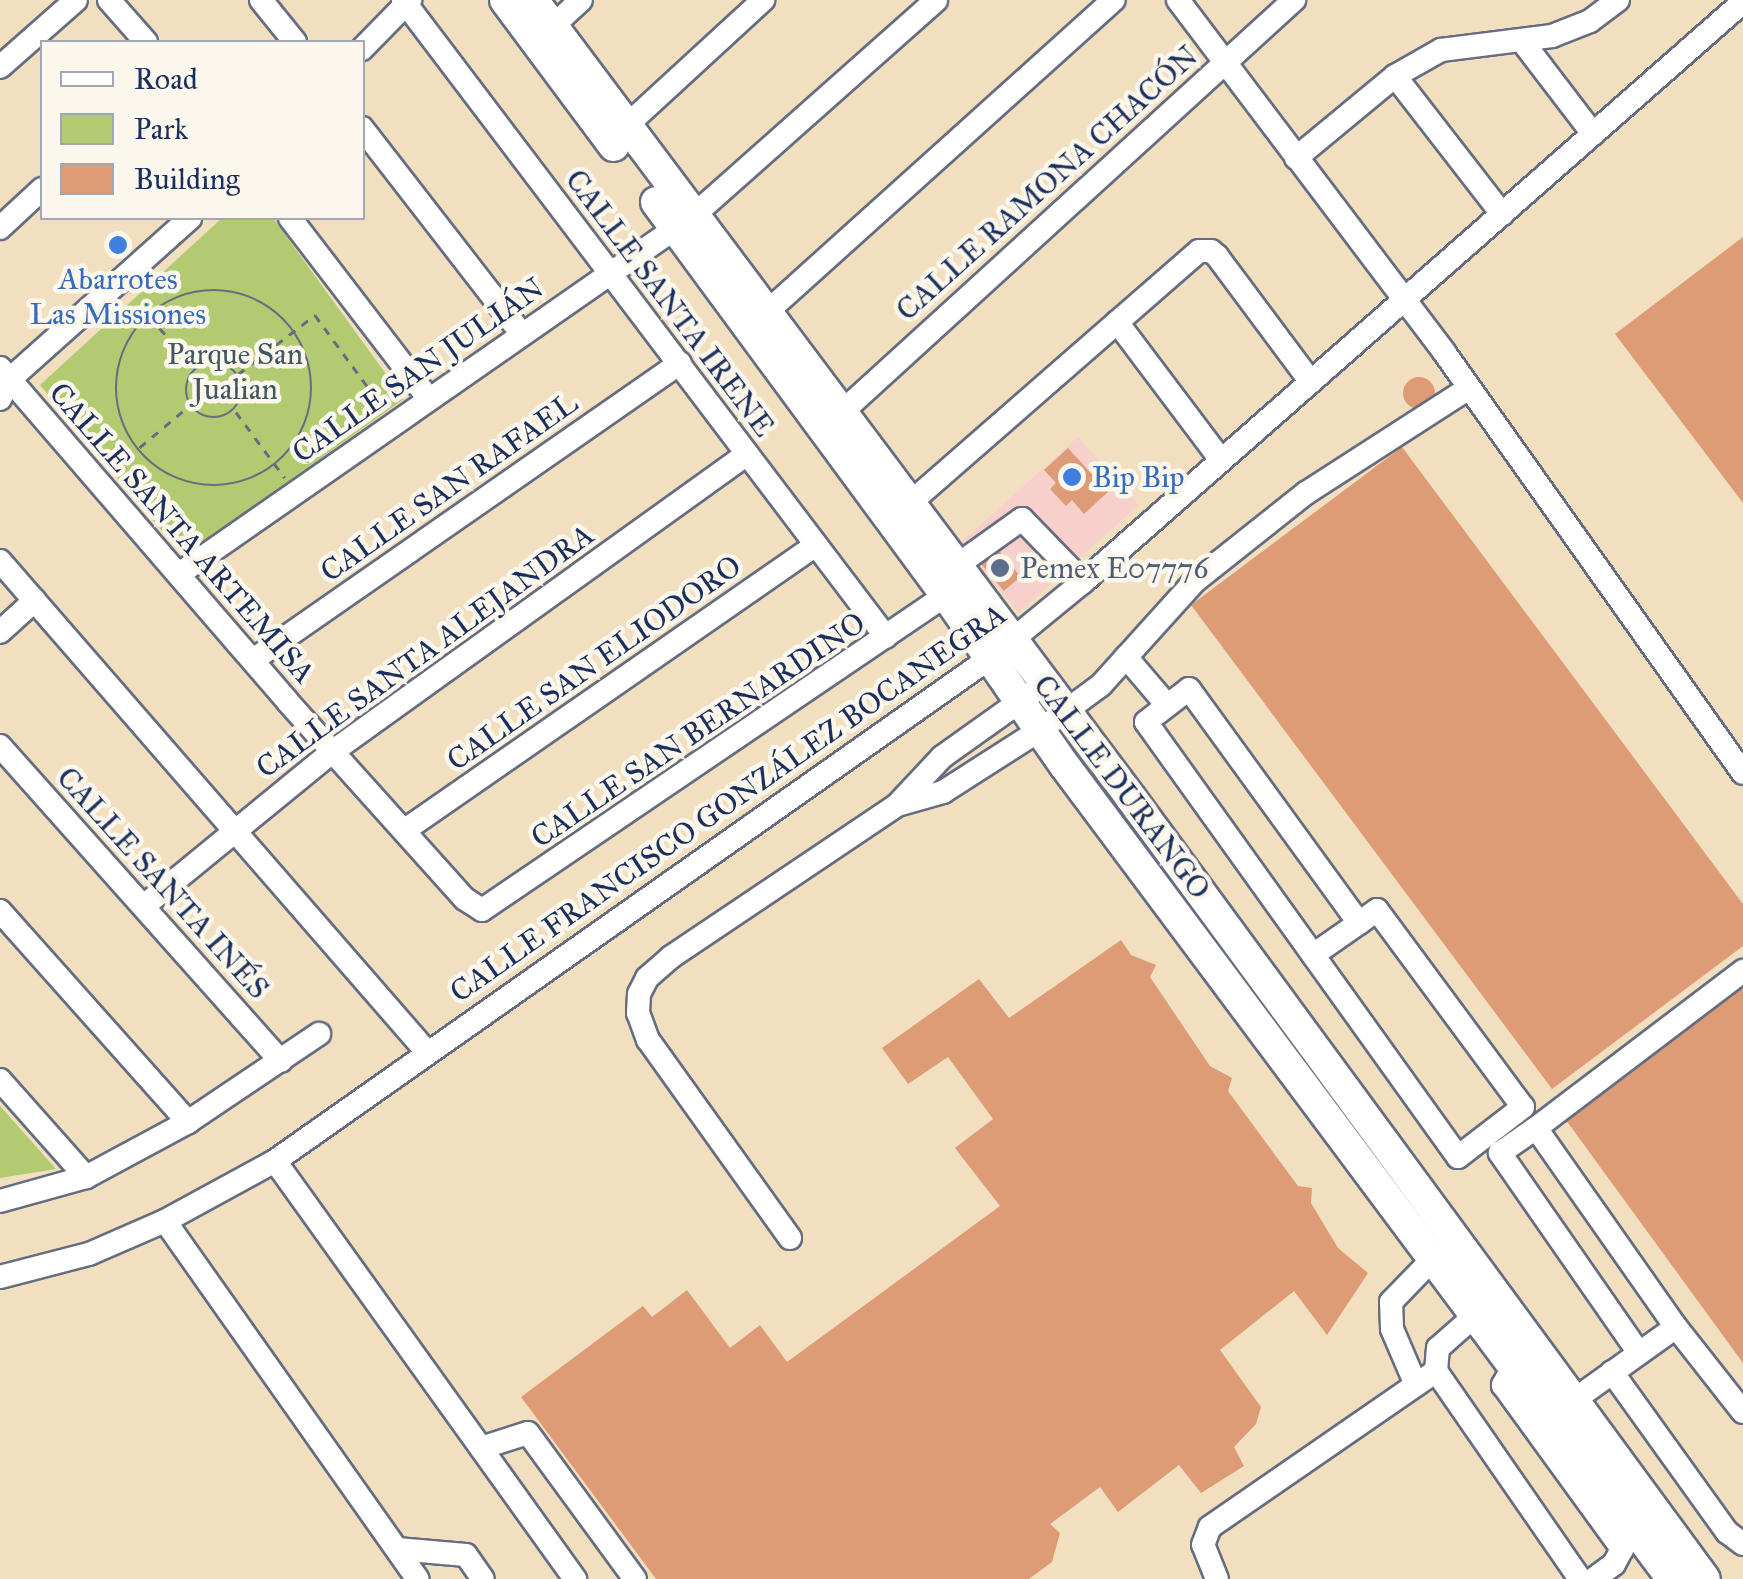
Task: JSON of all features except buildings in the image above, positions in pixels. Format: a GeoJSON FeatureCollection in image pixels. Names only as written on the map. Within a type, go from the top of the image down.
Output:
{"type":"FeatureCollection","features":[{"type":"Feature","properties":{"kind":"main road","name":"CALLE DURANGO"},"geometry":{"type":"LineString","coordinates":[[504,0],[685,223],[768,311],[956,566],[1001,649],[1032,693],[1040,730],[1435,1262],[1486,1306],[1672,1579]]}},
{"type":"Feature","properties":{"kind":"main road","name":"CALLE DURANGO"},"geometry":{"type":"LineString","coordinates":[[534,0],[625,126],[685,223],[946,595],[1001,649]]}},
{"type":"Feature","properties":{"kind":"main road","name":"CALLE DURANGO"},"geometry":{"type":"LineString","coordinates":[[1032,693],[1065,711],[1464,1250],[1486,1306]]}},
{"type":"Feature","properties":{"kind":"main road","name":"CALLE DURANGO"},"geometry":{"type":"LineString","coordinates":[[1524,1358],[1574,1400],[1704,1579]]}},
{"type":"Feature","properties":{"kind":"street"},"geometry":{"type":"LineString","coordinates":[[0,67],[76,0]]}},
{"type":"Feature","properties":{"kind":"street"},"geometry":{"type":"LineString","coordinates":[[109,0],[144,40]]}},
{"type":"Feature","properties":{"kind":"street"},"geometry":{"type":"LineString","coordinates":[[260,0],[293,40]]}},
{"type":"Feature","properties":{"kind":"street"},"geometry":{"type":"LineString","coordinates":[[552,26],[581,0]]}},
{"type":"Feature","properties":{"kind":"street"},"geometry":{"type":"LineString","coordinates":[[625,126],[763,0]]}},
{"type":"Feature","properties":{"kind":"street","name":"CALLE SAN JULIÁN"},"geometry":{"type":"LineString","coordinates":[[179,574],[685,223],[936,0]]}},
{"type":"Feature","properties":{"kind":"street"},"geometry":{"type":"LineString","coordinates":[[768,311],[1114,0]]}},
{"type":"Feature","properties":{"kind":"street"},"geometry":{"type":"LineString","coordinates":[[1178,0],[1469,388],[1743,773]]}},
{"type":"Feature","properties":{"kind":"street","name":"CALLE RAMONA CHACÓN"},"geometry":{"type":"LineString","coordinates":[[842,412],[1294,0]]}},
{"type":"Feature","properties":{"kind":"street"},"geometry":{"type":"LineString","coordinates":[[1296,158],[1395,76],[1442,50],[1522,42],[1590,21],[1618,0]]}},
{"type":"Feature","properties":{"kind":"street"},"geometry":{"type":"LineString","coordinates":[[365,45],[407,1]]}},
{"type":"Feature","properties":{"kind":"street","name":"CALLE SANTA IRENE"},"geometry":{"type":"LineString","coordinates":[[407,1],[886,637]]}},
{"type":"Feature","properties":{"kind":"street","name":"CALLE FRANCISCO GONZÁLEZ BOCANEGRA"},"geometry":{"type":"LineString","coordinates":[[0,1277],[88,1254],[165,1221],[275,1161],[1001,649],[1083,582],[1743,2]]}},
{"type":"Feature","properties":{"kind":"street"},"geometry":{"type":"LineString","coordinates":[[1522,42],[1593,134]]}},
{"type":"Feature","properties":{"kind":"street"},"geometry":{"type":"LineString","coordinates":[[1395,76],[1502,214]]}},
{"type":"Feature","properties":{"kind":"street"},"geometry":{"type":"LineString","coordinates":[[365,132],[522,334]]}},
{"type":"Feature","properties":{"kind":"street"},"geometry":{"type":"LineString","coordinates":[[0,228],[40,191]]}},
{"type":"Feature","properties":{"kind":"street"},"geometry":{"type":"LineString","coordinates":[[3,382],[188,220]]}},
{"type":"Feature","properties":{"kind":"street"},"geometry":{"type":"LineString","coordinates":[[292,220],[429,398]]}},
{"type":"Feature","properties":{"kind":"street"},"geometry":{"type":"LineString","coordinates":[[910,503],[1193,255],[1205,249],[1217,256],[1311,382]]}},
{"type":"Feature","properties":{"kind":"street"},"geometry":{"type":"LineString","coordinates":[[1117,322],[1221,460]]}},
{"type":"Feature","properties":{"kind":"street","name":"CALLE SAN RAFAEL"},"geometry":{"type":"LineString","coordinates":[[253,660],[680,363]]}},
{"type":"Feature","properties":{"kind":"street","name":"CALLE SANTA ARTEMISA"},"geometry":{"type":"LineString","coordinates":[[3,382],[98,482],[332,752],[465,898],[482,910]]}},
{"type":"Feature","properties":{"kind":"street"},"geometry":{"type":"LineString","coordinates":[[898,806],[943,792],[1040,730],[1101,684],[1194,580],[1306,493],[1469,388]]}},
{"type":"Feature","properties":{"kind":"street","name":"CALLE SANTA ALEJANDRA"},"geometry":{"type":"LineString","coordinates":[[145,905],[332,752],[747,454]]}},
{"type":"Feature","properties":{"kind":"street"},"geometry":{"type":"LineString","coordinates":[[956,566],[1022,519],[1083,582]]}},
{"type":"Feature","properties":{"kind":"street","name":"CALLE SAN ELIODORO"},"geometry":{"type":"LineString","coordinates":[[405,830],[816,545]]}},
{"type":"Feature","properties":{"kind":"street"},"geometry":{"type":"LineString","coordinates":[[0,561],[427,1052]]}},
{"type":"Feature","properties":{"kind":"street","name":"CALLE SAN BERNARDINO"},"geometry":{"type":"LineString","coordinates":[[482,910],[946,595]]}},
{"type":"Feature","properties":{"kind":"street"},"geometry":{"type":"LineString","coordinates":[[0,632],[35,600]]}},
{"type":"Feature","properties":{"kind":"street"},"geometry":{"type":"LineString","coordinates":[[1126,657],[1168,705]]}},
{"type":"Feature","properties":{"kind":"street"},"geometry":{"type":"LineString","coordinates":[[1313,955],[1360,923],[1378,910],[1523,1107],[1458,1157],[1313,955],[1146,722],[1190,688],[1360,923]]}},
{"type":"Feature","properties":{"kind":"street"},"geometry":{"type":"LineString","coordinates":[[790,1238],[648,1040],[638,1013],[639,994],[648,978],[671,957],[898,806],[942,757],[1032,693]]}},
{"type":"Feature","properties":{"kind":"street","name":"CALLE SANTA INÉS"},"geometry":{"type":"LineString","coordinates":[[0,746],[281,1061]]}},
{"type":"Feature","properties":{"kind":"street"},"geometry":{"type":"LineString","coordinates":[[0,911],[188,1122]]}},
{"type":"Feature","properties":{"kind":"street"},"geometry":{"type":"LineString","coordinates":[[1639,1353],[1500,1153],[1743,971]]}},
{"type":"Feature","properties":{"kind":"street"},"geometry":{"type":"LineString","coordinates":[[0,1201],[86,1177],[188,1122],[319,1034]]}},
{"type":"Feature","properties":{"kind":"street"},"geometry":{"type":"LineString","coordinates":[[0,1080],[86,1177]]}},
{"type":"Feature","properties":{"kind":"street"},"geometry":{"type":"LineString","coordinates":[[1536,1128],[1676,1327],[1743,1412]]}},
{"type":"Feature","properties":{"kind":"street"},"geometry":{"type":"LineString","coordinates":[[275,1161],[575,1579]]}},
{"type":"Feature","properties":{"kind":"street"},"geometry":{"type":"LineString","coordinates":[[165,1221],[418,1579]]}},
{"type":"Feature","properties":{"kind":"street"},"geometry":{"type":"LineString","coordinates":[[1464,1250],[1435,1262],[1401,1287],[1391,1302],[1392,1329],[1580,1579]]}},
{"type":"Feature","properties":{"kind":"street"},"geometry":{"type":"LineString","coordinates":[[1217,1579],[1203,1545],[1210,1527],[1426,1378],[1438,1348],[1486,1306]]}},
{"type":"Feature","properties":{"kind":"street"},"geometry":{"type":"LineString","coordinates":[[1574,1400],[1676,1327]]}},
{"type":"Feature","properties":{"kind":"street"},"geometry":{"type":"LineString","coordinates":[[1524,1358],[1503,1384],[1620,1543],[1618,1559],[1593,1579]]}},
{"type":"Feature","properties":{"kind":"street"},"geometry":{"type":"LineString","coordinates":[[1612,1372],[1727,1532],[1743,1544]]}},
{"type":"Feature","properties":{"kind":"street"},"geometry":{"type":"LineString","coordinates":[[481,1448],[528,1432],[634,1579]]}},
{"type":"Feature","properties":{"kind":"street"},"geometry":{"type":"LineString","coordinates":[[397,1549],[466,1555],[482,1579]]}},
{"type":"Feature","properties":{"kind":"path"},"geometry":{"type":"LineString","coordinates":[[225,290],[264,304],[294,332],[308,365],[311,402],[304,426],[275,465],[236,484],[192,485],[152,466],[136,450],[122,424],[115,395],[123,352],[148,315],[184,294],[225,290]]}},
{"type":"Feature","properties":{"kind":"path"},"geometry":{"type":"LineString","coordinates":[[148,315],[196,369]]}},
{"type":"Feature","properties":{"kind":"path"},"geometry":{"type":"LineString","coordinates":[[238,374],[316,316],[387,413]]}},
{"type":"Feature","properties":{"kind":"path"},"geometry":{"type":"LineString","coordinates":[[213,362],[238,374],[243,393],[234,410],[210,418],[190,405],[186,390],[196,369],[213,362]]}},
{"type":"Feature","properties":{"kind":"path"},"geometry":{"type":"LineString","coordinates":[[98,482],[190,405]]}},
{"type":"Feature","properties":{"kind":"path"},"geometry":{"type":"LineString","coordinates":[[234,410],[294,491]]}},
{"type":"Feature","properties":{"kind":"shaded area"},"geometry":{"type":"Polygon","coordinates":[[[1078,437],[1139,505],[1019,612],[958,545],[1078,437]]]}},
{"type":"Feature","properties":{"kind":"green space","name":"Parque San Jualian"},"geometry":{"type":"Polygon","coordinates":[[[220,220],[274,220],[404,399],[183,556],[40,385],[220,220]]]}},
{"type":"Feature","properties":{"kind":"green space"},"geometry":{"type":"Polygon","coordinates":[[[0,1106],[56,1169],[0,1178],[0,1106]]]}},
{"type":"Feature","properties":{"kind":"place","name":"Abarrotes Las Missiones"},"geometry":{"type":"Point","coordinates":[118,245]}},
{"type":"Feature","properties":{"kind":"place","name":"Bip Bip"},"geometry":{"type":"Point","coordinates":[1072,477]}},
{"type":"Feature","properties":{"kind":"place","name":"Pemex E07776"},"geometry":{"type":"Point","coordinates":[1000,568]}}]}
